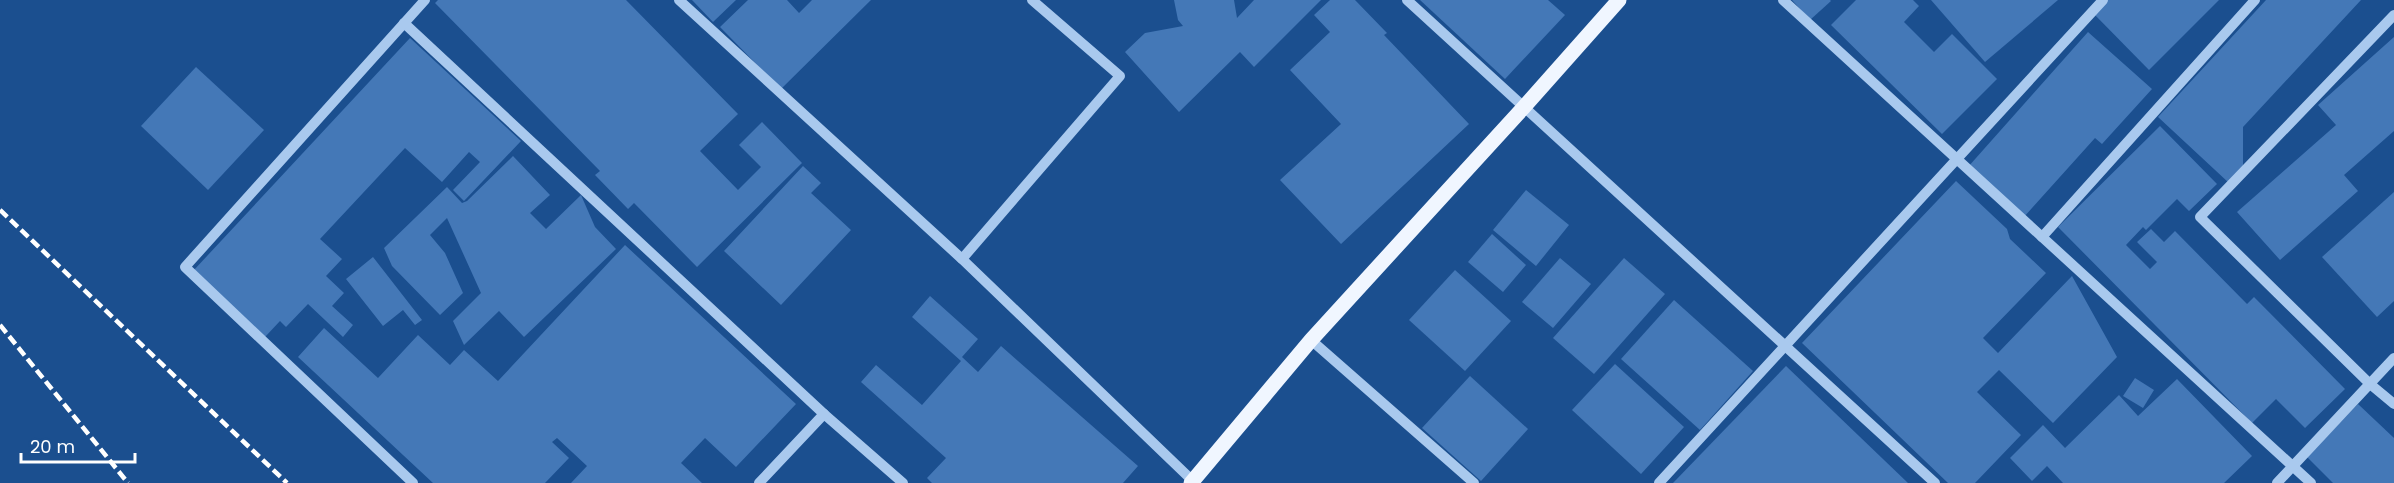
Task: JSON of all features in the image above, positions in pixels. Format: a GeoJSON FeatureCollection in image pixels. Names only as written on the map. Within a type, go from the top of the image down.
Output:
{"type":"FeatureCollection","features":[{"type":"Feature","properties":{"kind":"main road"},"geometry":{"type":"LineString","coordinates":[[1193,482],[1311,340],[1619,0]]}},
{"type":"Feature","properties":{"kind":"street"},"geometry":{"type":"LineString","coordinates":[[679,0],[962,259],[1193,482]]}},
{"type":"Feature","properties":{"kind":"street"},"geometry":{"type":"LineString","coordinates":[[962,259],[1120,76],[1032,0]]}},
{"type":"Feature","properties":{"kind":"street"},"geometry":{"type":"LineString","coordinates":[[1407,0],[1935,483]]}},
{"type":"Feature","properties":{"kind":"street"},"geometry":{"type":"LineString","coordinates":[[1783,0],[2312,483]]}},
{"type":"Feature","properties":{"kind":"street"},"geometry":{"type":"LineString","coordinates":[[1659,483],[2103,0]]}},
{"type":"Feature","properties":{"kind":"street"},"geometry":{"type":"LineString","coordinates":[[2042,237],[2255,0]]}},
{"type":"Feature","properties":{"kind":"street"},"geometry":{"type":"LineString","coordinates":[[413,483],[185,267],[422,1]]}},
{"type":"Feature","properties":{"kind":"street"},"geometry":{"type":"LineString","coordinates":[[2394,15],[2200,217],[2370,384],[2394,404]]}},
{"type":"Feature","properties":{"kind":"street"},"geometry":{"type":"LineString","coordinates":[[404,23],[824,414],[903,483]]}},
{"type":"Feature","properties":{"kind":"street"},"geometry":{"type":"LineString","coordinates":[[1311,340],[1474,483]]}},
{"type":"Feature","properties":{"kind":"street"},"geometry":{"type":"LineString","coordinates":[[2277,483],[2394,358]]}},
{"type":"Feature","properties":{"kind":"street"},"geometry":{"type":"LineString","coordinates":[[759,483],[824,414]]}},
{"type":"Feature","properties":{"kind":"building"},"geometry":{"type":"Polygon","coordinates":[[[438,0],[626,0],[738,114],[700,151],[738,190],[761,167],[739,145],[762,122],[802,163],[697,267],[634,203],[628,209],[595,175],[600,171],[435,3],[438,0]]]}},
{"type":"Feature","properties":{"kind":"building"},"geometry":{"type":"Polygon","coordinates":[[[692,0],[736,0],[713,22],[692,0]]]}},
{"type":"Feature","properties":{"kind":"building"},"geometry":{"type":"Polygon","coordinates":[[[748,0],[787,0],[799,13],[812,0],[871,0],[781,89],[720,27],[748,0]]]}},
{"type":"Feature","properties":{"kind":"building"},"geometry":{"type":"Polygon","coordinates":[[[1174,0],[1234,0],[1237,18],[1254,0],[1321,0],[1254,67],[1240,52],[1179,112],[1125,52],[1145,33],[1183,26],[1178,20],[1174,0]]]}},
{"type":"Feature","properties":{"kind":"building"},"geometry":{"type":"Polygon","coordinates":[[[1330,0],[1355,0],[1387,33],[1384,35],[1469,124],[1341,244],[1280,180],[1341,124],[1290,70],[1330,32],[1314,15],[1330,0]]]}},
{"type":"Feature","properties":{"kind":"building"},"geometry":{"type":"Polygon","coordinates":[[[1420,0],[1548,0],[1565,15],[1505,79],[1420,0]]]}},
{"type":"Feature","properties":{"kind":"building"},"geometry":{"type":"Polygon","coordinates":[[[1792,0],[1830,0],[1831,1],[1810,20],[1792,0]]]}},
{"type":"Feature","properties":{"kind":"building"},"geometry":{"type":"Polygon","coordinates":[[[1856,0],[1913,0],[1919,6],[1904,22],[1934,52],[1952,34],[1997,79],[1942,134],[1831,25],[1856,0]]]}},
{"type":"Feature","properties":{"kind":"building"},"geometry":{"type":"Polygon","coordinates":[[[1931,0],[2058,0],[1985,62],[1931,0]]]}},
{"type":"Feature","properties":{"kind":"building"},"geometry":{"type":"Polygon","coordinates":[[[2106,0],[2219,0],[2149,70],[2093,13],[2106,0]]]}},
{"type":"Feature","properties":{"kind":"building"},"geometry":{"type":"Polygon","coordinates":[[[2266,0],[2361,0],[2243,127],[2243,169],[2229,183],[2158,117],[2266,0]]]}},
{"type":"Feature","properties":{"kind":"building"},"geometry":{"type":"Polygon","coordinates":[[[2088,32],[2152,89],[2102,144],[2095,138],[2024,217],[1968,167],[2088,32]]]}},
{"type":"Feature","properties":{"kind":"building"},"geometry":{"type":"Polygon","coordinates":[[[2394,37],[2394,131],[2344,175],[2358,191],[2280,260],[2237,212],[2336,125],[2318,105],[2394,37]]]}},
{"type":"Feature","properties":{"kind":"building"},"geometry":{"type":"Polygon","coordinates":[[[410,38],[521,141],[464,201],[453,190],[480,162],[469,152],[442,182],[405,148],[320,239],[342,259],[326,276],[344,293],[332,306],[353,325],[343,337],[308,304],[286,327],[280,321],[265,337],[194,270],[410,38]]]}},
{"type":"Feature","properties":{"kind":"building"},"geometry":{"type":"Polygon","coordinates":[[[196,67],[264,130],[208,190],[141,126],[196,67]]]}},
{"type":"Feature","properties":{"kind":"building"},"geometry":{"type":"Polygon","coordinates":[[[2160,126],[2217,184],[2189,211],[2177,199],[2146,230],[2143,227],[2126,245],[2150,269],[2157,262],[2137,242],[2151,229],[2164,242],[2175,231],[2247,304],[2254,297],[2345,389],[2305,428],[2276,399],[2252,423],[2058,227],[2160,126]]]}},
{"type":"Feature","properties":{"kind":"building"},"geometry":{"type":"Polygon","coordinates":[[[513,156],[550,195],[530,213],[546,229],[581,195],[595,227],[616,249],[524,337],[499,311],[464,345],[453,321],[481,293],[447,218],[430,235],[445,253],[463,293],[440,315],[392,266],[384,248],[447,187],[462,203],[467,201],[513,156]]]}},
{"type":"Feature","properties":{"kind":"building"},"geometry":{"type":"Polygon","coordinates":[[[803,166],[821,183],[811,193],[851,230],[781,305],[724,251],[803,166]]]}},
{"type":"Feature","properties":{"kind":"building"},"geometry":{"type":"Polygon","coordinates":[[[1956,181],[2007,229],[2010,239],[2046,273],[1983,338],[1998,353],[2072,276],[2117,357],[2053,423],[1999,370],[1977,392],[2021,435],[1975,483],[1948,483],[1802,343],[1956,181]]]}},
{"type":"Feature","properties":{"kind":"building"},"geometry":{"type":"Polygon","coordinates":[[[1526,190],[1569,225],[1536,266],[1493,230],[1526,190]]]}},
{"type":"Feature","properties":{"kind":"building"},"geometry":{"type":"Polygon","coordinates":[[[2394,192],[2394,301],[2377,317],[2322,257],[2394,192]]]}},
{"type":"Feature","properties":{"kind":"building"},"geometry":{"type":"Polygon","coordinates":[[[1492,234],[1526,265],[1503,292],[1468,262],[1492,234]]]}},
{"type":"Feature","properties":{"kind":"building"},"geometry":{"type":"Polygon","coordinates":[[[625,245],[796,404],[736,467],[705,438],[681,463],[702,483],[571,483],[587,466],[557,438],[552,442],[569,458],[545,483],[433,483],[298,357],[324,328],[378,378],[418,335],[450,365],[464,350],[498,381],[625,245]]]}},
{"type":"Feature","properties":{"kind":"building"},"geometry":{"type":"Polygon","coordinates":[[[373,257],[422,320],[415,325],[403,310],[383,326],[346,279],[373,257]]]}},
{"type":"Feature","properties":{"kind":"building"},"geometry":{"type":"Polygon","coordinates":[[[1560,258],[1591,284],[1553,328],[1522,302],[1560,258]]]}},
{"type":"Feature","properties":{"kind":"building"},"geometry":{"type":"Polygon","coordinates":[[[1624,258],[1665,294],[1594,374],[1553,338],[1624,258]]]}},
{"type":"Feature","properties":{"kind":"building"},"geometry":{"type":"Polygon","coordinates":[[[1455,270],[1511,321],[1465,371],[1409,320],[1455,270]]]}},
{"type":"Feature","properties":{"kind":"building"},"geometry":{"type":"Polygon","coordinates":[[[930,296],[978,339],[962,357],[978,372],[1001,346],[1138,466],[1123,483],[932,483],[927,478],[946,458],[861,382],[876,365],[922,405],[961,361],[912,317],[930,296]]]}},
{"type":"Feature","properties":{"kind":"building"},"geometry":{"type":"Polygon","coordinates":[[[1674,300],[1753,371],[1700,430],[1621,359],[1674,300]]]}},
{"type":"Feature","properties":{"kind":"building"},"geometry":{"type":"Polygon","coordinates":[[[1615,364],[1684,427],[1641,474],[1572,410],[1615,364]]]}},
{"type":"Feature","properties":{"kind":"building"},"geometry":{"type":"Polygon","coordinates":[[[1786,366],[1908,483],[1673,483],[1786,366]]]}},
{"type":"Feature","properties":{"kind":"building"},"geometry":{"type":"Polygon","coordinates":[[[1470,376],[1528,429],[1481,481],[1422,428],[1470,376]]]}},
{"type":"Feature","properties":{"kind":"building"},"geometry":{"type":"Polygon","coordinates":[[[2135,378],[2154,390],[2143,408],[2123,396],[2135,378]]]}},
{"type":"Feature","properties":{"kind":"building"},"geometry":{"type":"Polygon","coordinates":[[[2177,379],[2252,456],[2224,483],[2063,483],[2047,466],[2032,481],[2010,458],[2043,425],[2065,448],[2119,395],[2138,416],[2177,379]]]}},
{"type":"Feature","properties":{"kind":"building"},"geometry":{"type":"Polygon","coordinates":[[[2358,404],[2394,438],[2394,483],[2333,483],[2307,457],[2358,404]]]}},
{"type":"Feature","properties":{"kind":"railway"},"geometry":{"type":"LineString","coordinates":[[0,210],[287,483]]}},
{"type":"Feature","properties":{"kind":"railway"},"geometry":{"type":"LineString","coordinates":[[0,325],[128,483]]}}]}
